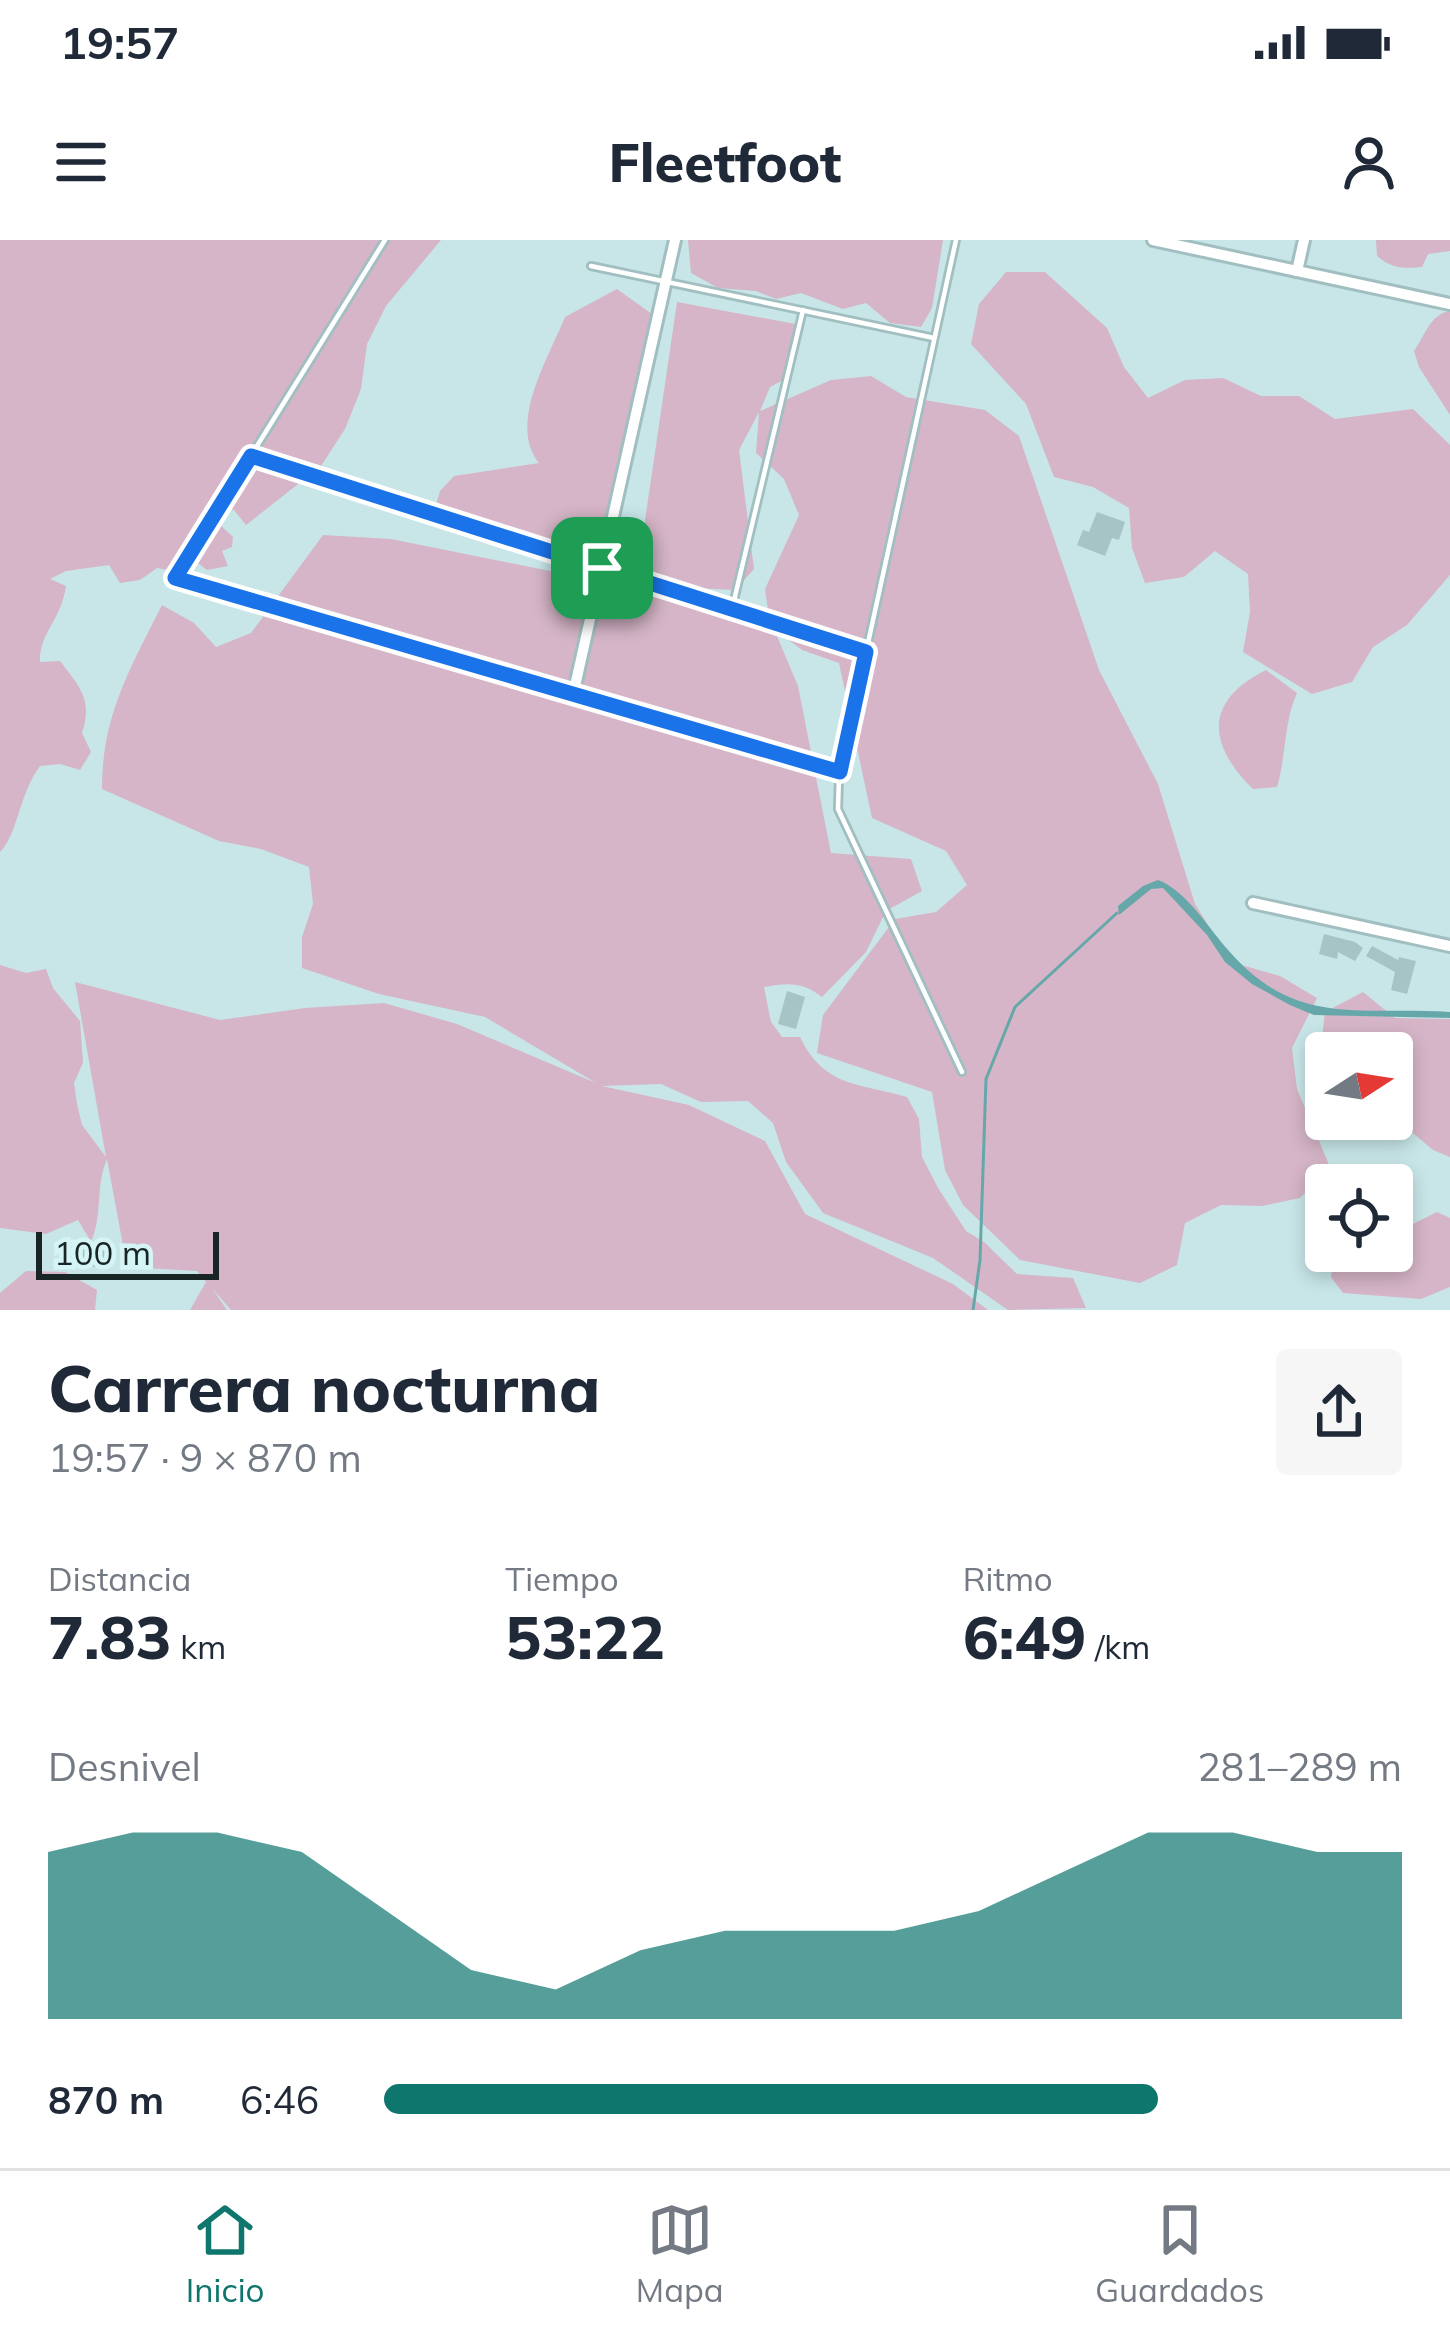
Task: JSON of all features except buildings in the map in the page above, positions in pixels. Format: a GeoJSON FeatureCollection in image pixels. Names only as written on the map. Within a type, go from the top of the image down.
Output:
{"type":"FeatureCollection","features":[{"type":"Feature","properties":{"kind":"street"},"geometry":{"type":"LineString","coordinates":[[573,695],[675,240]]}},
{"type":"Feature","properties":{"kind":"street"},"geometry":{"type":"LineString","coordinates":[[1153,240],[1450,304]]}},
{"type":"Feature","properties":{"kind":"street"},"geometry":{"type":"LineString","coordinates":[[1297,271],[1304,240]]}},
{"type":"Feature","properties":{"kind":"street"},"geometry":{"type":"LineString","coordinates":[[1253,903],[1450,946]]}},
{"type":"Feature","properties":{"kind":"lane"},"geometry":{"type":"LineString","coordinates":[[385,240],[175,578],[840,772]]}},
{"type":"Feature","properties":{"kind":"lane"},"geometry":{"type":"LineString","coordinates":[[956,240],[840,772],[838,809],[962,1072]]}},
{"type":"Feature","properties":{"kind":"lane"},"geometry":{"type":"LineString","coordinates":[[592,266],[934,338]]}},
{"type":"Feature","properties":{"kind":"lane"},"geometry":{"type":"LineString","coordinates":[[732,609],[803,310]]}},
{"type":"Feature","properties":{"kind":"lane"},"geometry":{"type":"LineString","coordinates":[[251,456],[866,652]]}},
{"type":"Feature","properties":{"kind":"shaded area"},"geometry":{"type":"Polygon","coordinates":[[[0,240],[441,240],[386,306],[367,344],[361,389],[345,429],[321,466],[246,525],[234,510],[220,507],[214,519],[233,537],[232,547],[222,551],[228,566],[207,570],[191,558],[177,572],[157,568],[140,580],[120,583],[109,565],[66,571],[50,579],[66,586],[40,662],[60,661],[79,687],[86,711],[82,733],[91,752],[80,770],[60,764],[40,766],[0,852],[0,240]]]}},
{"type":"Feature","properties":{"kind":"shaded area"},"geometry":{"type":"Polygon","coordinates":[[[688,240],[943,240],[932,308],[921,327],[890,323],[866,303],[843,309],[801,293],[776,299],[756,291],[718,288],[691,273],[688,240]]]}},
{"type":"Feature","properties":{"kind":"shaded area"},"geometry":{"type":"Polygon","coordinates":[[[1376,240],[1450,240],[1450,251],[1428,254],[1422,267],[1398,267],[1377,256],[1376,240]]]}},
{"type":"Feature","properties":{"kind":"shaded area"},"geometry":{"type":"Polygon","coordinates":[[[1006,272],[1045,272],[1107,328],[1124,367],[1148,398],[1185,380],[1223,378],[1261,396],[1299,396],[1335,419],[1413,409],[1450,445],[1450,575],[1407,625],[1373,647],[1352,682],[1312,694],[1243,652],[1250,612],[1248,574],[1215,551],[1184,577],[1145,583],[1132,548],[1129,508],[1093,487],[1054,477],[1026,404],[971,344],[979,304],[1006,272]]]}},
{"type":"Feature","properties":{"kind":"shaded area"},"geometry":{"type":"Polygon","coordinates":[[[617,289],[656,317],[601,559],[539,547],[434,512],[440,491],[454,476],[539,463],[527,429],[541,370],[565,317],[617,289]]]}},
{"type":"Feature","properties":{"kind":"shaded area"},"geometry":{"type":"Polygon","coordinates":[[[677,302],[801,325],[789,377],[770,387],[760,411],[831,380],[871,376],[906,397],[985,410],[1019,436],[1099,670],[1158,784],[1195,904],[1231,962],[1280,976],[1317,998],[1292,1048],[1297,1089],[1305,1108],[1305,1140],[1319,1140],[1329,1164],[1305,1164],[1305,1193],[1262,1206],[1221,1205],[1185,1223],[1177,1265],[1140,1283],[1020,1260],[963,1205],[945,1170],[932,1092],[817,1053],[823,1015],[895,919],[936,912],[967,885],[946,851],[872,818],[839,663],[802,650],[774,629],[798,686],[831,853],[911,859],[922,891],[886,911],[866,952],[822,997],[794,984],[764,987],[771,1022],[782,1037],[800,1037],[831,1074],[907,1097],[919,1119],[922,1157],[966,1231],[1017,1274],[1073,1278],[1086,1308],[1008,1310],[933,1258],[823,1213],[786,1162],[773,1123],[748,1101],[701,1102],[661,1084],[602,1086],[689,1105],[765,1141],[805,1214],[953,1284],[988,1310],[231,1310],[212,1288],[227,1310],[190,1310],[206,1282],[197,1271],[127,1267],[107,1159],[91,1242],[78,1220],[46,1234],[0,1228],[0,965],[26,973],[46,969],[53,988],[80,1021],[83,1063],[74,1083],[77,1104],[82,1125],[106,1157],[75,982],[220,1020],[384,1003],[457,1024],[596,1083],[485,1017],[379,994],[302,968],[302,937],[313,904],[309,867],[261,849],[219,841],[102,789],[103,762],[120,693],[162,605],[194,623],[216,647],[251,633],[323,535],[391,539],[704,598],[769,617],[765,589],[799,515],[784,479],[756,453],[759,412],[739,450],[754,569],[735,590],[650,586],[642,541],[677,302]]]}},
{"type":"Feature","properties":{"kind":"shaded area"},"geometry":{"type":"Polygon","coordinates":[[[1450,311],[1450,415],[1414,351],[1433,321],[1450,311]]]}},
{"type":"Feature","properties":{"kind":"shaded area"},"geometry":{"type":"Polygon","coordinates":[[[1266,670],[1297,693],[1277,787],[1253,789],[1227,756],[1219,724],[1231,695],[1266,670]]]}},
{"type":"Feature","properties":{"kind":"shaded area"},"geometry":{"type":"Polygon","coordinates":[[[1363,992],[1395,1018],[1450,1019],[1450,1157],[1413,1133],[1413,1032],[1323,1032],[1325,1012],[1363,992]]]}},
{"type":"Feature","properties":{"kind":"shaded area"},"geometry":{"type":"Polygon","coordinates":[[[1437,1212],[1450,1218],[1450,1287],[1421,1299],[1343,1293],[1332,1272],[1413,1272],[1413,1224],[1437,1212]]]}},
{"type":"Feature","properties":{"kind":"shaded area"},"geometry":{"type":"Polygon","coordinates":[[[26,1271],[65,1272],[97,1290],[95,1310],[0,1310],[0,1293],[26,1271]]]}},
{"type":"Feature","properties":{"kind":"water"},"geometry":{"type":"Polygon","coordinates":[[[1158,880],[1188,901],[1229,951],[1279,992],[1331,1008],[1450,1012],[1450,1018],[1314,1015],[1290,1005],[1225,962],[1163,888],[1151,889],[1119,915],[1118,906],[1158,880]]]}},
{"type":"Feature","properties":{"kind":"waterway"},"geometry":{"type":"LineString","coordinates":[[973,1310],[980,1260],[986,1079],[1015,1007],[1117,913]]}},
{"type":"Feature","properties":{"kind":"route"},"geometry":{"type":"LineString","coordinates":[[251,456],[602,568],[866,652],[840,772],[175,578],[251,456]]}}]}
